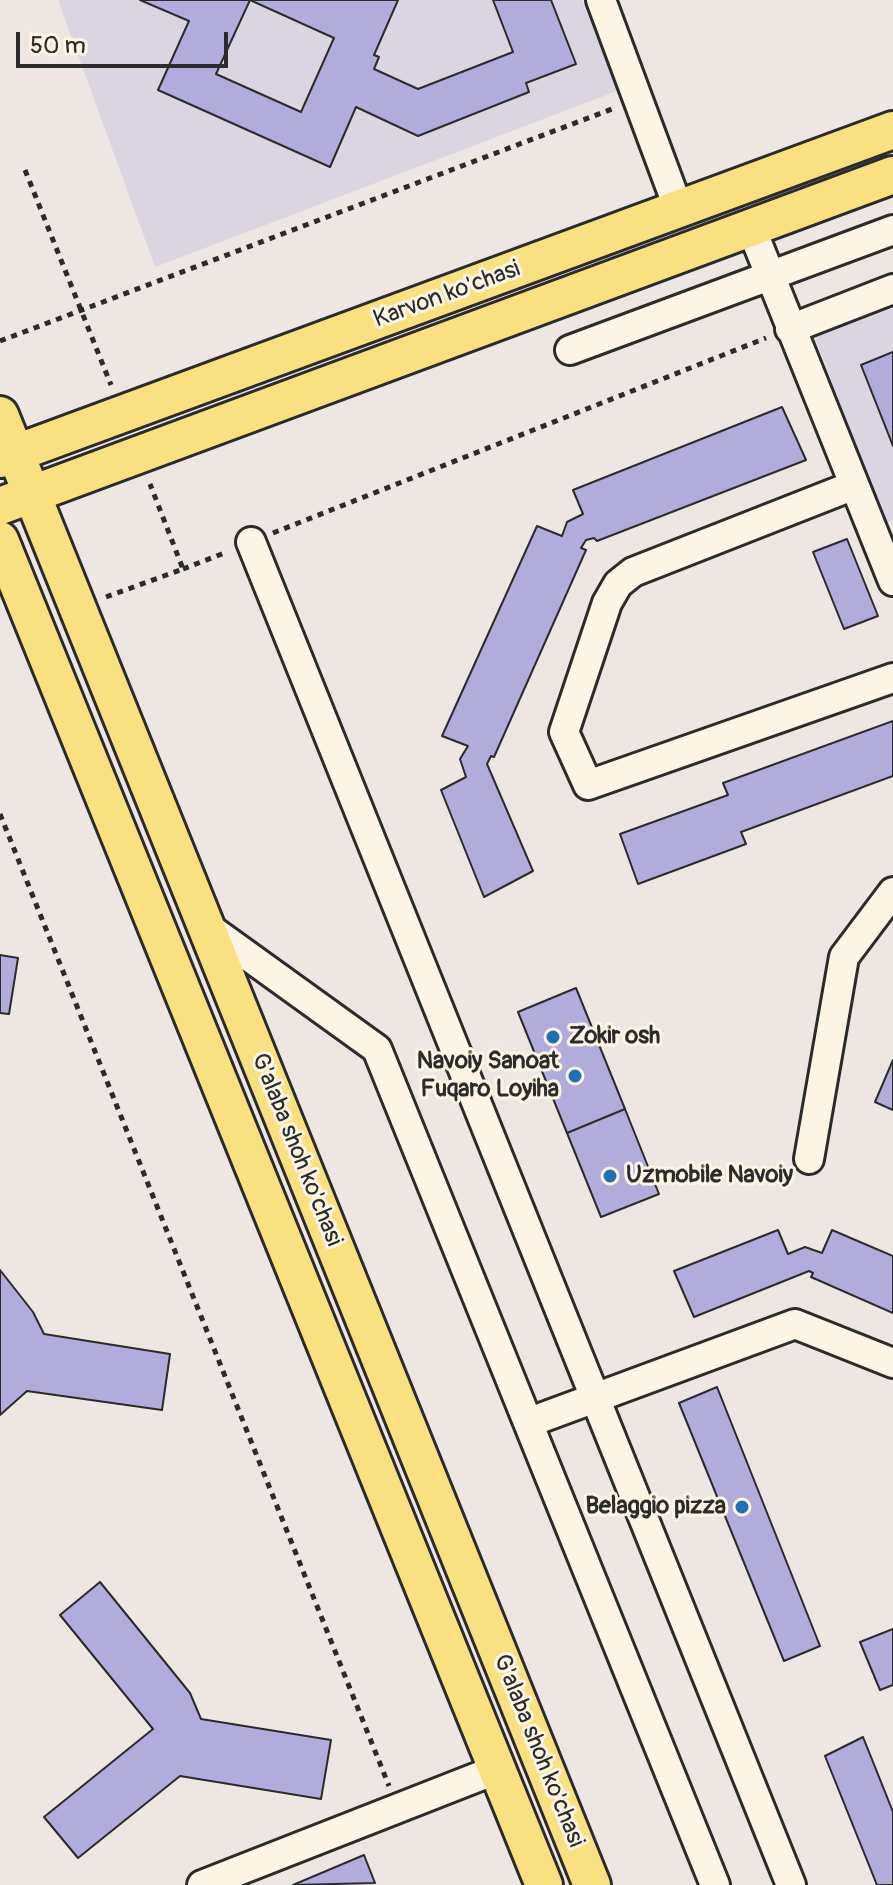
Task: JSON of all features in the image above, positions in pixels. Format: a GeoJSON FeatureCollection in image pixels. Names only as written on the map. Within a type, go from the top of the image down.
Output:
{"type":"FeatureCollection","features":[{"type":"Feature","properties":{"kind":"main road","name":"Karvon ko'chasi"},"geometry":{"type":"LineString","coordinates":[[8,456],[893,130]]}},
{"type":"Feature","properties":{"kind":"main road"},"geometry":{"type":"LineString","coordinates":[[16,500],[752,230],[893,175]]}},
{"type":"Feature","properties":{"kind":"main road","name":"G'alaba shoh ko'chasi"},"geometry":{"type":"LineString","coordinates":[[0,415],[16,500],[205,925],[592,1885]]}},
{"type":"Feature","properties":{"kind":"main road","name":"G'alaba shoh ko'chasi"},"geometry":{"type":"LineString","coordinates":[[0,540],[544,1885]]}},
{"type":"Feature","properties":{"kind":"street"},"geometry":{"type":"LineString","coordinates":[[601,0],[679,210]]}},
{"type":"Feature","properties":{"kind":"street"},"geometry":{"type":"LineString","coordinates":[[752,230],[852,486],[893,581]]}},
{"type":"Feature","properties":{"kind":"street"},"geometry":{"type":"LineString","coordinates":[[570,350],[893,230]]}},
{"type":"Feature","properties":{"kind":"street"},"geometry":{"type":"LineString","coordinates":[[790,329],[893,289]]}},
{"type":"Feature","properties":{"kind":"street"},"geometry":{"type":"LineString","coordinates":[[852,486],[633,572],[618,584],[607,603],[564,732],[588,785],[893,678]]}},
{"type":"Feature","properties":{"kind":"street"},"geometry":{"type":"LineString","coordinates":[[251,542],[791,1885]]}},
{"type":"Feature","properties":{"kind":"street"},"geometry":{"type":"LineString","coordinates":[[809,1159],[844,957],[893,892]]}},
{"type":"Feature","properties":{"kind":"street"},"geometry":{"type":"LineString","coordinates":[[205,925],[377,1049],[715,1885]]}},
{"type":"Feature","properties":{"kind":"street"},"geometry":{"type":"LineString","coordinates":[[530,1422],[795,1324],[893,1363]]}},
{"type":"Feature","properties":{"kind":"street"},"geometry":{"type":"LineString","coordinates":[[202,1885],[498,1769]]}},
{"type":"Feature","properties":{"kind":"path"},"geometry":{"type":"LineString","coordinates":[[0,341],[638,99]]}},
{"type":"Feature","properties":{"kind":"path"},"geometry":{"type":"LineString","coordinates":[[183,569],[790,329]]}},
{"type":"Feature","properties":{"kind":"path"},"geometry":{"type":"LineString","coordinates":[[0,814],[398,1808]]}},
{"type":"Feature","properties":{"kind":"shaded area"},"geometry":{"type":"Polygon","coordinates":[[[58,0],[582,0],[617,91],[155,267],[58,0]]]}},
{"type":"Feature","properties":{"kind":"shaded area"},"geometry":{"type":"Polygon","coordinates":[[[893,308],[893,520],[885,523],[815,337],[893,308]]]}},
{"type":"Feature","properties":{"kind":"building"},"geometry":{"type":"Polygon","coordinates":[[[140,0],[250,0],[398,0],[374,55],[379,57],[374,69],[418,89],[513,52],[493,0],[551,0],[576,64],[526,83],[529,92],[418,136],[356,107],[330,167],[158,90],[189,21],[140,0]],[[250,0],[216,74],[301,112],[334,38],[250,0]]]}},
{"type":"Feature","properties":{"kind":"building"},"geometry":{"type":"Polygon","coordinates":[[[893,352],[893,446],[861,365],[893,352]]]}},
{"type":"Feature","properties":{"kind":"building"},"geometry":{"type":"Polygon","coordinates":[[[782,407],[806,460],[597,541],[594,538],[586,540],[581,548],[586,550],[494,757],[491,756],[487,764],[533,871],[484,897],[441,790],[466,777],[460,759],[468,746],[442,736],[537,526],[562,536],[567,522],[583,514],[573,490],[782,407]]]}},
{"type":"Feature","properties":{"kind":"building"},"geometry":{"type":"Polygon","coordinates":[[[847,539],[878,616],[844,629],[813,552],[847,539]]]}},
{"type":"Feature","properties":{"kind":"building"},"geometry":{"type":"Polygon","coordinates":[[[893,721],[893,776],[741,832],[746,844],[638,884],[620,834],[728,795],[723,783],[893,721]]]}},
{"type":"Feature","properties":{"kind":"building"},"geometry":{"type":"Polygon","coordinates":[[[0,955],[18,958],[9,1014],[0,1013],[0,955]]]}},
{"type":"Feature","properties":{"kind":"building"},"geometry":{"type":"Polygon","coordinates":[[[576,988],[625,1109],[567,1133],[518,1012],[576,988]]]}},
{"type":"Feature","properties":{"kind":"building"},"geometry":{"type":"Polygon","coordinates":[[[893,1060],[893,1110],[875,1102],[893,1060]]]}},
{"type":"Feature","properties":{"kind":"building"},"geometry":{"type":"Polygon","coordinates":[[[625,1109],[659,1194],[601,1217],[567,1133],[625,1109]]]}},
{"type":"Feature","properties":{"kind":"building"},"geometry":{"type":"Polygon","coordinates":[[[778,1230],[788,1254],[805,1247],[822,1253],[832,1230],[893,1256],[893,1313],[811,1277],[813,1273],[809,1271],[694,1317],[674,1271],[778,1230]]]}},
{"type":"Feature","properties":{"kind":"building"},"geometry":{"type":"Polygon","coordinates":[[[0,1270],[33,1312],[44,1334],[170,1354],[162,1410],[27,1391],[0,1415],[0,1270]]]}},
{"type":"Feature","properties":{"kind":"building"},"geometry":{"type":"Polygon","coordinates":[[[717,1387],[820,1646],[784,1661],[679,1403],[717,1387]]]}},
{"type":"Feature","properties":{"kind":"building"},"geometry":{"type":"Polygon","coordinates":[[[100,1582],[190,1693],[201,1719],[331,1740],[321,1799],[180,1776],[78,1858],[44,1817],[153,1729],[60,1615],[100,1582]]]}},
{"type":"Feature","properties":{"kind":"building"},"geometry":{"type":"Polygon","coordinates":[[[893,1629],[893,1685],[880,1690],[860,1642],[893,1629]]]}},
{"type":"Feature","properties":{"kind":"building"},"geometry":{"type":"Polygon","coordinates":[[[863,1737],[893,1812],[893,1885],[877,1885],[825,1756],[863,1737]]]}},
{"type":"Feature","properties":{"kind":"building"},"geometry":{"type":"Polygon","coordinates":[[[364,1855],[375,1883],[293,1885],[364,1855]]]}},
{"type":"Feature","properties":{"kind":"place","name":"Zokir osh"},"geometry":{"type":"Point","coordinates":[553,1037]}},
{"type":"Feature","properties":{"kind":"place","name":"Navoiy Sanoat Fuqaro Loyiha"},"geometry":{"type":"Point","coordinates":[575,1076]}},
{"type":"Feature","properties":{"kind":"place","name":"Uzmobile Navoiy"},"geometry":{"type":"Point","coordinates":[610,1176]}},
{"type":"Feature","properties":{"kind":"place","name":"Belaggio pizza"},"geometry":{"type":"Point","coordinates":[742,1507]}}]}
